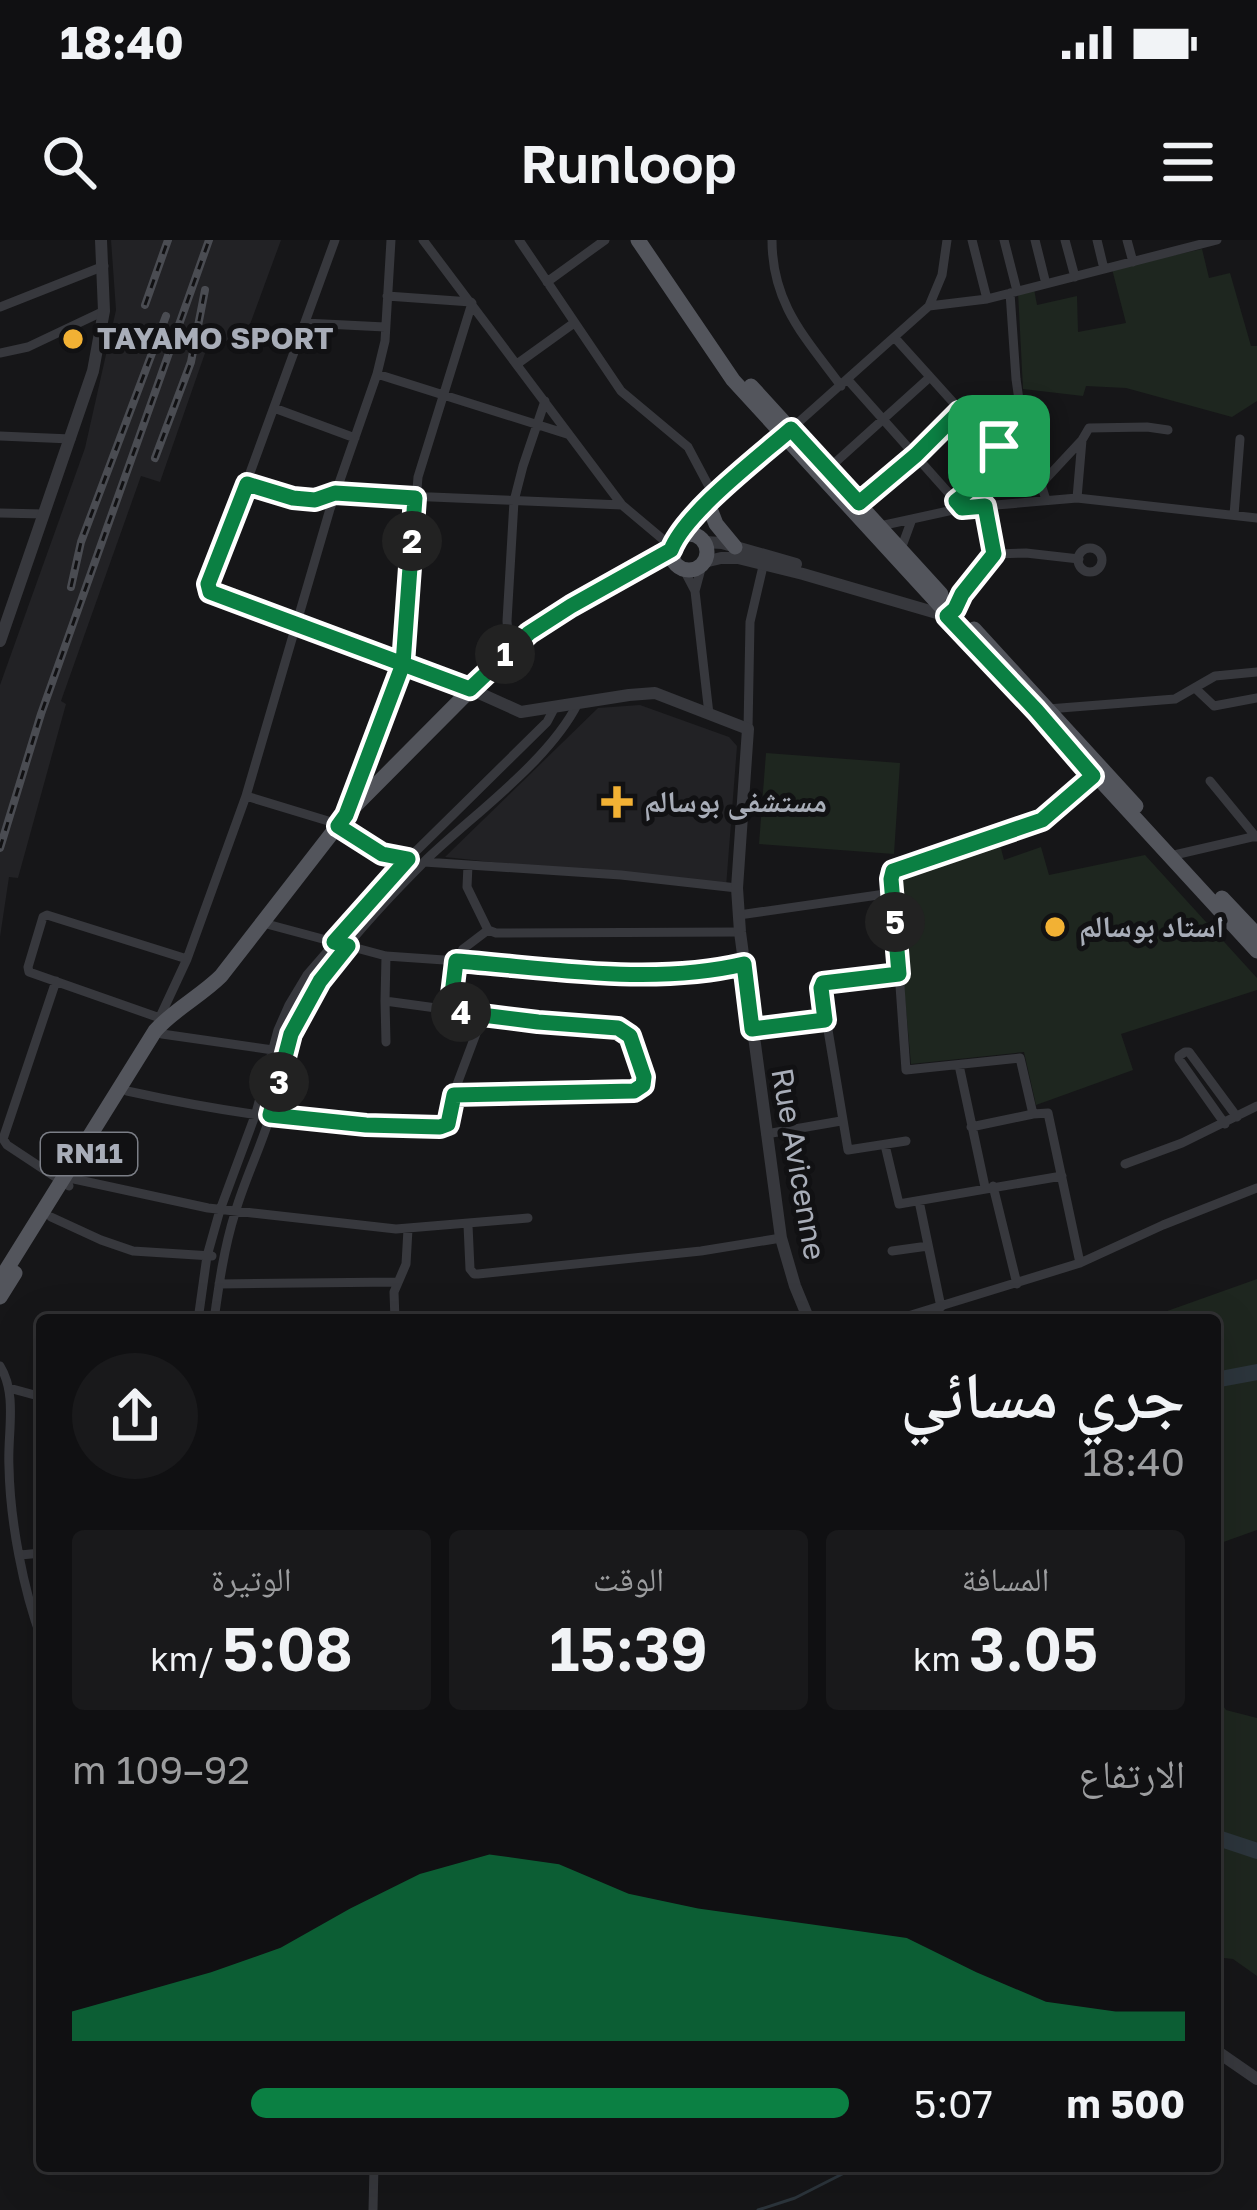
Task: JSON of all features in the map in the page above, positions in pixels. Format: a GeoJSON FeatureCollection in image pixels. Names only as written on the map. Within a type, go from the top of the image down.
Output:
{"type":"FeatureCollection","features":[{"type":"Feature","properties":{"kind":"main road"},"geometry":{"type":"LineString","coordinates":[[638,240],[733,380],[949,604]]}},
{"type":"Feature","properties":{"kind":"main road"},"geometry":{"type":"LineString","coordinates":[[650,240],[735,366],[787,433],[828,469],[1146,824],[1257,935]]}},
{"type":"Feature","properties":{"kind":"main road"},"geometry":{"type":"LineString","coordinates":[[676,550],[711,501],[787,433]]}},
{"type":"Feature","properties":{"kind":"main road"},"geometry":{"type":"LineString","coordinates":[[703,564],[711,501]]}},
{"type":"Feature","properties":{"kind":"main road"},"geometry":{"type":"LineString","coordinates":[[711,501],[716,524],[735,547]]}},
{"type":"Feature","properties":{"kind":"main road","name":"RN11"},"geometry":{"type":"LineString","coordinates":[[0,1297],[155,1031],[221,976],[341,822],[529,633],[676,550],[690,533],[704,540]]}},
{"type":"Feature","properties":{"kind":"main road","name":"RN11"},"geometry":{"type":"LineString","coordinates":[[676,550],[690,570],[703,564]]}},
{"type":"Feature","properties":{"kind":"main road"},"geometry":{"type":"LineString","coordinates":[[1042,709],[1093,776],[1120,795]]}},
{"type":"Feature","properties":{"kind":"main road"},"geometry":{"type":"LineString","coordinates":[[1175,855],[1257,952]]}},
{"type":"Feature","properties":{"kind":"main road","name":"RN11"},"geometry":{"type":"LineString","coordinates":[[0,1280],[6,1259],[69,1182],[167,1021]]}},
{"type":"Feature","properties":{"kind":"street"},"geometry":{"type":"LineString","coordinates":[[0,640],[93,371],[104,311],[101,240]]}},
{"type":"Feature","properties":{"kind":"street"},"geometry":{"type":"LineString","coordinates":[[335,240],[208,584],[212,593],[521,712],[655,693],[748,729],[750,622],[765,560]]}},
{"type":"Feature","properties":{"kind":"street"},"geometry":{"type":"LineString","coordinates":[[167,1021],[246,796],[335,493],[382,357],[391,240]]}},
{"type":"Feature","properties":{"kind":"street"},"geometry":{"type":"LineString","coordinates":[[423,240],[622,505],[676,550],[695,591],[709,714]]}},
{"type":"Feature","properties":{"kind":"street"},"geometry":{"type":"LineString","coordinates":[[519,240],[621,391],[688,447],[711,501]]}},
{"type":"Feature","properties":{"kind":"street"},"geometry":{"type":"LineString","coordinates":[[547,282],[605,240]]}},
{"type":"Feature","properties":{"kind":"street"},"geometry":{"type":"LineString","coordinates":[[772,240],[784,306],[844,383],[885,420],[959,505]]}},
{"type":"Feature","properties":{"kind":"street"},"geometry":{"type":"LineString","coordinates":[[787,433],[929,306],[942,274],[947,240]]}},
{"type":"Feature","properties":{"kind":"street"},"geometry":{"type":"LineString","coordinates":[[972,240],[986,299]]}},
{"type":"Feature","properties":{"kind":"street"},"geometry":{"type":"LineString","coordinates":[[1004,240],[1014,292],[1018,397],[1028,463],[1046,500]]}},
{"type":"Feature","properties":{"kind":"street"},"geometry":{"type":"LineString","coordinates":[[1036,240],[1046,284]]}},
{"type":"Feature","properties":{"kind":"street"},"geometry":{"type":"LineString","coordinates":[[1065,240],[1075,277]]}},
{"type":"Feature","properties":{"kind":"street"},"geometry":{"type":"LineString","coordinates":[[1096,240],[1104,269]]}},
{"type":"Feature","properties":{"kind":"street"},"geometry":{"type":"LineString","coordinates":[[1127,240],[1132,262]]}},
{"type":"Feature","properties":{"kind":"street"},"geometry":{"type":"LineString","coordinates":[[1159,240],[1162,255]]}},
{"type":"Feature","properties":{"kind":"street"},"geometry":{"type":"LineString","coordinates":[[929,306],[986,299],[1216,240]]}},
{"type":"Feature","properties":{"kind":"street"},"geometry":{"type":"LineString","coordinates":[[0,307],[104,266]]}},
{"type":"Feature","properties":{"kind":"street"},"geometry":{"type":"LineString","coordinates":[[387,296],[472,303]]}},
{"type":"Feature","properties":{"kind":"street"},"geometry":{"type":"LineString","coordinates":[[341,822],[403,664],[415,498],[472,303]]}},
{"type":"Feature","properties":{"kind":"street"},"geometry":{"type":"LineString","coordinates":[[0,353],[17,351],[104,311]]}},
{"type":"Feature","properties":{"kind":"street"},"geometry":{"type":"LineString","coordinates":[[305,323],[385,327]]}},
{"type":"Feature","properties":{"kind":"street"},"geometry":{"type":"LineString","coordinates":[[517,364],[574,323]]}},
{"type":"Feature","properties":{"kind":"street"},"geometry":{"type":"LineString","coordinates":[[895,338],[959,412],[1028,463]]}},
{"type":"Feature","properties":{"kind":"street"},"geometry":{"type":"LineString","coordinates":[[377,374],[567,434]]}},
{"type":"Feature","properties":{"kind":"street"},"geometry":{"type":"LineString","coordinates":[[828,469],[930,377]]}},
{"type":"Feature","properties":{"kind":"street"},"geometry":{"type":"LineString","coordinates":[[510,650],[507,621],[514,501],[545,401]]}},
{"type":"Feature","properties":{"kind":"street"},"geometry":{"type":"LineString","coordinates":[[274,408],[355,438]]}},
{"type":"Feature","properties":{"kind":"street"},"geometry":{"type":"LineString","coordinates":[[859,503],[959,412]]}},
{"type":"Feature","properties":{"kind":"street"},"geometry":{"type":"LineString","coordinates":[[1041,484],[1087,430],[1168,430]]}},
{"type":"Feature","properties":{"kind":"street"},"geometry":{"type":"LineString","coordinates":[[0,436],[71,439]]}},
{"type":"Feature","properties":{"kind":"street"},"geometry":{"type":"LineString","coordinates":[[1077,498],[1082,440]]}},
{"type":"Feature","properties":{"kind":"street"},"geometry":{"type":"LineString","coordinates":[[1234,515],[1240,440]]}},
{"type":"Feature","properties":{"kind":"street"},"geometry":{"type":"LineString","coordinates":[[959,505],[982,480],[999,446]]}},
{"type":"Feature","properties":{"kind":"street"},"geometry":{"type":"LineString","coordinates":[[247,484],[315,500],[335,493],[622,505]]}},
{"type":"Feature","properties":{"kind":"street"},"geometry":{"type":"LineString","coordinates":[[880,526],[959,505],[1077,498],[1257,518]]}},
{"type":"Feature","properties":{"kind":"street"},"geometry":{"type":"LineString","coordinates":[[985,506],[994,554]]}},
{"type":"Feature","properties":{"kind":"street"},"geometry":{"type":"LineString","coordinates":[[0,513],[44,514]]}},
{"type":"Feature","properties":{"kind":"street"},"geometry":{"type":"LineString","coordinates":[[902,549],[912,519]]}},
{"type":"Feature","properties":{"kind":"street"},"geometry":{"type":"LineString","coordinates":[[704,540],[765,560]]}},
{"type":"Feature","properties":{"kind":"street"},"geometry":{"type":"LineString","coordinates":[[695,591],[703,564],[730,557],[765,560],[949,604],[994,554],[1079,559]]}},
{"type":"Feature","properties":{"kind":"street"},"geometry":{"type":"LineString","coordinates":[[507,621],[529,633]]}},
{"type":"Feature","properties":{"kind":"street"},"geometry":{"type":"LineString","coordinates":[[1042,709],[1175,699],[1215,676],[1257,671]]}},
{"type":"Feature","properties":{"kind":"street"},"geometry":{"type":"LineString","coordinates":[[1196,688],[1214,706],[1257,698]]}},
{"type":"Feature","properties":{"kind":"street"},"geometry":{"type":"LineString","coordinates":[[215,1314],[235,1211],[270,1115],[291,1034],[320,981],[424,862],[556,739],[578,703]]}},
{"type":"Feature","properties":{"kind":"street"},"geometry":{"type":"LineString","coordinates":[[199,1314],[220,1210],[289,1005],[334,942],[408,859],[547,722],[555,707]]}},
{"type":"Feature","properties":{"kind":"street","name":"Rue Avicenne"},"geometry":{"type":"LineString","coordinates":[[748,729],[737,887],[740,932],[781,1238],[807,1314]]}},
{"type":"Feature","properties":{"kind":"street"},"geometry":{"type":"LineString","coordinates":[[1033,1114],[1022,1059],[906,1070],[892,874],[897,868],[1042,820],[1093,776]]}},
{"type":"Feature","properties":{"kind":"street"},"geometry":{"type":"LineString","coordinates":[[1175,855],[1256,837],[1210,781]]}},
{"type":"Feature","properties":{"kind":"street"},"geometry":{"type":"LineString","coordinates":[[246,796],[341,822],[382,854],[424,862],[737,887]]}},
{"type":"Feature","properties":{"kind":"street"},"geometry":{"type":"LineString","coordinates":[[468,865],[466,887],[488,930],[496,932],[740,932]]}},
{"type":"Feature","properties":{"kind":"street"},"geometry":{"type":"LineString","coordinates":[[739,915],[892,893]]}},
{"type":"Feature","properties":{"kind":"street"},"geometry":{"type":"LineString","coordinates":[[187,959],[46,915],[28,970],[167,1021],[272,1050]]}},
{"type":"Feature","properties":{"kind":"street"},"geometry":{"type":"LineString","coordinates":[[263,923],[386,956],[663,975],[699,974],[744,964]]}},
{"type":"Feature","properties":{"kind":"street"},"geometry":{"type":"LineString","coordinates":[[450,1011],[456,961],[463,949],[488,930]]}},
{"type":"Feature","properties":{"kind":"street"},"geometry":{"type":"LineString","coordinates":[[386,956],[386,1042]]}},
{"type":"Feature","properties":{"kind":"street"},"geometry":{"type":"LineString","coordinates":[[899,974],[823,983],[821,988],[848,1150],[906,1141]]}},
{"type":"Feature","properties":{"kind":"street"},"geometry":{"type":"LineString","coordinates":[[56,981],[3,1139],[69,1182],[220,1210],[408,1229],[528,1218]]}},
{"type":"Feature","properties":{"kind":"street"},"geometry":{"type":"LineString","coordinates":[[385,1001],[618,1028],[630,1036],[644,1077],[643,1085],[634,1091],[454,1095]]}},
{"type":"Feature","properties":{"kind":"street"},"geometry":{"type":"LineString","coordinates":[[127,1091],[270,1115],[440,1127],[448,1124],[483,1015]]}},
{"type":"Feature","properties":{"kind":"street"},"geometry":{"type":"LineString","coordinates":[[752,1029],[825,1020]]}},
{"type":"Feature","properties":{"kind":"street"},"geometry":{"type":"LineString","coordinates":[[1225,1124],[1179,1059],[1185,1052],[1237,1117]]}},
{"type":"Feature","properties":{"kind":"street"},"geometry":{"type":"LineString","coordinates":[[958,1065],[971,1127],[1017,1283]]}},
{"type":"Feature","properties":{"kind":"street"},"geometry":{"type":"LineString","coordinates":[[1125,1164],[1182,1144],[1257,1106]]}},
{"type":"Feature","properties":{"kind":"street"},"geometry":{"type":"LineString","coordinates":[[971,1127],[1047,1112],[1080,1263]]}},
{"type":"Feature","properties":{"kind":"street"},"geometry":{"type":"LineString","coordinates":[[766,1134],[841,1121]]}},
{"type":"Feature","properties":{"kind":"street"},"geometry":{"type":"LineString","coordinates":[[885,1145],[898,1202],[1063,1176]]}},
{"type":"Feature","properties":{"kind":"street"},"geometry":{"type":"LineString","coordinates":[[916,1314],[1080,1263],[1257,1188]]}},
{"type":"Feature","properties":{"kind":"street"},"geometry":{"type":"LineString","coordinates":[[919,1201],[941,1307]]}},
{"type":"Feature","properties":{"kind":"street"},"geometry":{"type":"LineString","coordinates":[[50,1217],[133,1250],[224,1257]]}},
{"type":"Feature","properties":{"kind":"street"},"geometry":{"type":"LineString","coordinates":[[468,1225],[474,1274],[781,1238]]}},
{"type":"Feature","properties":{"kind":"street"},"geometry":{"type":"LineString","coordinates":[[395,1314],[394,1292],[406,1264],[408,1229]]}},
{"type":"Feature","properties":{"kind":"street"},"geometry":{"type":"LineString","coordinates":[[892,1251],[928,1246]]}},
{"type":"Feature","properties":{"kind":"street"},"geometry":{"type":"LineString","coordinates":[[219,1284],[397,1282]]}},
{"type":"Feature","properties":{"kind":"street"},"geometry":{"type":"LineString","coordinates":[[0,1366],[9,1388],[8,1468],[20,1555],[36,1622]]}},
{"type":"Feature","properties":{"kind":"street"},"geometry":{"type":"LineString","coordinates":[[9,1388],[36,1395]]}},
{"type":"Feature","properties":{"kind":"street"},"geometry":{"type":"LineString","coordinates":[[20,1555],[36,1554]]}},
{"type":"Feature","properties":{"kind":"street"},"geometry":{"type":"LineString","coordinates":[[1221,2054],[1257,2079]]}},
{"type":"Feature","properties":{"kind":"street"},"geometry":{"type":"LineString","coordinates":[[373,2210],[374,2172]]}},
{"type":"Feature","properties":{"kind":"shaded area"},"geometry":{"type":"Polygon","coordinates":[[[111,240],[281,240],[242,346],[211,336],[160,482],[141,476],[61,701],[66,704],[18,878],[9,877],[0,937],[0,685],[85,448],[116,310],[111,240]]]}},
{"type":"Feature","properties":{"kind":"shaded area"},"geometry":{"type":"Polygon","coordinates":[[[1202,249],[1209,278],[1230,273],[1251,346],[1257,346],[1257,401],[1232,417],[1126,388],[1086,386],[1083,396],[1023,389],[1018,292],[1034,289],[1037,305],[1077,296],[1078,332],[1126,323],[1112,269],[1202,249]]]}},
{"type":"Feature","properties":{"kind":"shaded area","name":"مستشفى بوسالم"},"geometry":{"type":"Polygon","coordinates":[[[640,705],[729,737],[737,746],[726,887],[445,857],[598,708],[640,705]]]}},
{"type":"Feature","properties":{"kind":"shaded area"},"geometry":{"type":"Polygon","coordinates":[[[766,753],[900,763],[894,854],[759,844],[766,753]]]}},
{"type":"Feature","properties":{"kind":"shaded area","name":"استاد بوسالم"},"geometry":{"type":"Polygon","coordinates":[[[999,841],[1004,860],[1041,847],[1049,875],[1145,855],[1257,978],[1257,990],[1121,1034],[1133,1070],[1036,1105],[1024,1052],[911,1064],[894,877],[999,841]]]}},
{"type":"Feature","properties":{"kind":"shaded area"},"geometry":{"type":"Polygon","coordinates":[[[1257,1279],[1257,1530],[1221,1543],[1221,1314],[1159,1314],[1257,1279]]]}},
{"type":"Feature","properties":{"kind":"shaded area"},"geometry":{"type":"Polygon","coordinates":[[[1221,1703],[1226,1710],[1257,1718],[1257,1976],[1233,1959],[1221,1958],[1221,1703]]]}},
{"type":"Feature","properties":{"kind":"waterway"},"geometry":{"type":"LineString","coordinates":[[1221,1379],[1257,1372]]}},
{"type":"Feature","properties":{"kind":"waterway"},"geometry":{"type":"LineString","coordinates":[[1221,1839],[1257,1851]]}},
{"type":"Feature","properties":{"kind":"waterway"},"geometry":{"type":"LineString","coordinates":[[758,2210],[795,2198],[846,2172]]}},
{"type":"Feature","properties":{"kind":"railway"},"geometry":{"type":"LineString","coordinates":[[145,305],[168,240]]}},
{"type":"Feature","properties":{"kind":"railway"},"geometry":{"type":"LineString","coordinates":[[0,848],[41,714],[209,240]]}},
{"type":"Feature","properties":{"kind":"railway"},"geometry":{"type":"LineString","coordinates":[[155,458],[191,362],[205,290]]}},
{"type":"Feature","properties":{"kind":"railway"},"geometry":{"type":"LineString","coordinates":[[71,587],[81,542],[166,316]]}},
{"type":"Feature","properties":{"kind":"place","name":"TAYAMO SPORT"},"geometry":{"type":"Point","coordinates":[73,339]}},
{"type":"Feature","properties":{"kind":"place","name":"مستشفى بوسالم"},"geometry":{"type":"Point","coordinates":[617,802]}},
{"type":"Feature","properties":{"kind":"place","name":"استاد بوسالم"},"geometry":{"type":"Point","coordinates":[1055,927]}},
{"type":"Feature","properties":{"kind":"route"},"geometry":{"type":"LineString","coordinates":[[999,446],[959,412],[859,503],[791,429],[712,498],[671,550],[529,633],[470,689],[403,664],[344,640],[210,592],[208,584],[247,484],[315,500],[335,493],[415,498],[403,664],[338,826],[382,854],[408,859],[334,942],[348,946],[320,981],[291,1034],[270,1115],[440,1127],[448,1124],[454,1095],[634,1091],[643,1085],[630,1036],[618,1028],[450,1011],[456,961],[663,975],[699,974],[744,964],[752,1029],[825,1020],[823,983],[899,974],[893,871],[1042,820],[1093,776],[947,616],[994,554],[985,506],[962,508],[956,501],[982,480],[999,446]]}}]}
